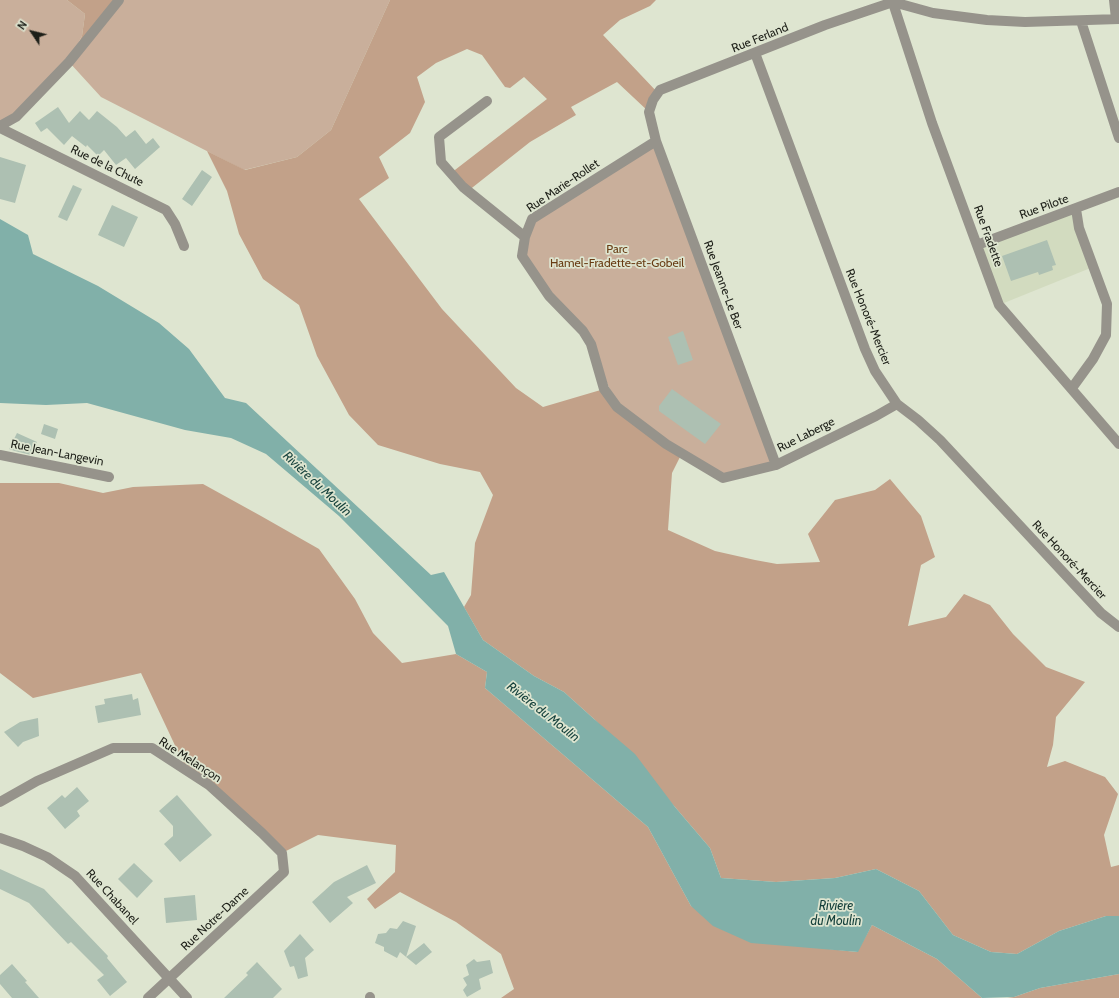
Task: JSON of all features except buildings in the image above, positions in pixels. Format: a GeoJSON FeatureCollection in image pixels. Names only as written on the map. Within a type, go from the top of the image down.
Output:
{"type":"FeatureCollection","features":[{"type":"Feature","properties":{"kind":"street"},"geometry":{"type":"LineString","coordinates":[[0,127],[16,118],[58,73],[119,0]]}},
{"type":"Feature","properties":{"kind":"street"},"geometry":{"type":"LineString","coordinates":[[893,1],[933,12],[986,20],[1025,22],[1117,19],[1114,0]]}},
{"type":"Feature","properties":{"kind":"street","name":"Rue Ferland"},"geometry":{"type":"LineString","coordinates":[[649,112],[653,100],[660,90],[825,25],[893,1]]}},
{"type":"Feature","properties":{"kind":"street","name":"Rue Fradette"},"geometry":{"type":"LineString","coordinates":[[893,1],[932,123],[999,305],[1119,444]]}},
{"type":"Feature","properties":{"kind":"street"},"geometry":{"type":"LineString","coordinates":[[1081,21],[1119,138]]}},
{"type":"Feature","properties":{"kind":"street","name":"Rue Honoré-Mercier"},"geometry":{"type":"LineString","coordinates":[[756,53],[865,349],[875,371],[896,404],[918,420],[940,440],[1101,613],[1119,627]]}},
{"type":"Feature","properties":{"kind":"street"},"geometry":{"type":"LineString","coordinates":[[487,101],[440,136],[441,162],[463,187],[525,237]]}},
{"type":"Feature","properties":{"kind":"street","name":"Rue Jeanne-Le Ber"},"geometry":{"type":"LineString","coordinates":[[649,112],[656,141],[776,465]]}},
{"type":"Feature","properties":{"kind":"street","name":"Rue de la Chute"},"geometry":{"type":"LineString","coordinates":[[0,127],[166,210],[175,224],[184,246]]}},
{"type":"Feature","properties":{"kind":"street","name":"Rue Marie-Rollet"},"geometry":{"type":"LineString","coordinates":[[656,141],[532,219],[525,237],[522,256],[549,296],[584,330],[591,344],[604,389],[617,407],[666,444],[723,478]]}},
{"type":"Feature","properties":{"kind":"street","name":"Rue Pilote"},"geometry":{"type":"LineString","coordinates":[[977,245],[1119,192]]}},
{"type":"Feature","properties":{"kind":"street"},"geometry":{"type":"LineString","coordinates":[[1072,388],[1094,359],[1106,335],[1107,304],[1079,228],[1076,209]]}},
{"type":"Feature","properties":{"kind":"street","name":"Rue Laberge"},"geometry":{"type":"LineString","coordinates":[[723,478],[776,465],[876,416],[896,404]]}},
{"type":"Feature","properties":{"kind":"street","name":"Rue Jean-Langevin"},"geometry":{"type":"LineString","coordinates":[[0,455],[109,477]]}},
{"type":"Feature","properties":{"kind":"street","name":"Rue Melançon"},"geometry":{"type":"LineString","coordinates":[[0,802],[37,781],[113,748],[152,748],[209,785],[282,853]]}},
{"type":"Feature","properties":{"kind":"street","name":"Rue Chabanel"},"geometry":{"type":"LineString","coordinates":[[0,838],[23,846],[47,857],[75,876],[186,998]]}},
{"type":"Feature","properties":{"kind":"street","name":"Rue Notre-Dame"},"geometry":{"type":"LineString","coordinates":[[148,998],[284,872],[282,853]]}},
{"type":"Feature","properties":{"kind":"shaded area"},"geometry":{"type":"Polygon","coordinates":[[[67,0],[119,0],[69,62],[82,36],[85,14],[67,0]]]}},
{"type":"Feature","properties":{"kind":"shaded area"},"geometry":{"type":"Polygon","coordinates":[[[390,0],[656,0],[650,6],[620,20],[603,35],[658,93],[649,112],[617,82],[571,107],[576,115],[530,142],[468,191],[451,173],[547,99],[524,77],[510,88],[505,87],[482,55],[467,49],[436,63],[417,77],[425,102],[410,133],[379,157],[389,178],[359,199],[442,309],[516,388],[543,407],[604,389],[617,407],[682,453],[672,473],[668,530],[715,551],[755,560],[777,564],[820,562],[808,534],[835,500],[875,490],[890,479],[921,516],[935,557],[921,565],[908,626],[946,617],[964,594],[990,605],[1013,634],[1046,667],[1085,682],[1056,717],[1053,745],[1047,767],[1065,761],[1105,777],[1118,794],[1104,835],[1111,867],[1119,865],[1119,916],[1106,916],[1059,931],[1017,954],[991,952],[953,935],[919,891],[876,869],[835,878],[776,882],[721,878],[710,848],[675,807],[594,719],[564,692],[534,676],[483,640],[464,607],[471,595],[475,543],[493,495],[480,472],[440,464],[378,445],[349,415],[317,356],[299,305],[263,279],[239,234],[227,191],[207,151],[245,170],[297,157],[331,130],[390,0]]]}},
{"type":"Feature","properties":{"kind":"shaded area"},"geometry":{"type":"Polygon","coordinates":[[[1076,209],[1093,267],[999,305],[977,245],[1076,209]]]}},
{"type":"Feature","properties":{"kind":"shaded area"},"geometry":{"type":"Polygon","coordinates":[[[0,483],[59,483],[103,493],[133,487],[203,484],[319,549],[355,599],[373,633],[402,663],[456,654],[487,672],[485,688],[648,827],[691,906],[829,949],[857,952],[872,925],[937,959],[982,998],[501,998],[514,989],[501,954],[456,922],[400,892],[375,909],[367,899],[395,872],[396,845],[318,835],[282,853],[187,771],[141,673],[33,698],[0,673],[0,483]]]}},
{"type":"Feature","properties":{"kind":"shaded area"},"geometry":{"type":"Polygon","coordinates":[[[1119,974],[1119,998],[1007,998],[1040,988],[1119,974]]]}},
{"type":"Feature","properties":{"kind":"green space"},"geometry":{"type":"Polygon","coordinates":[[[0,0],[67,0],[85,14],[82,36],[70,59],[119,0],[390,0],[331,130],[297,157],[244,170],[101,97],[69,62],[0,126],[0,0]]]}},
{"type":"Feature","properties":{"kind":"green space","name":"Parc Hamel-Fradette-et-Gobeil"},"geometry":{"type":"Polygon","coordinates":[[[656,141],[776,465],[723,478],[617,407],[591,344],[522,256],[532,219],[656,141]]]}},
{"type":"Feature","properties":{"kind":"water","name":"Rivière du Moulin"},"geometry":{"type":"Polygon","coordinates":[[[0,219],[28,235],[33,254],[98,286],[159,323],[189,349],[225,398],[246,403],[431,575],[444,572],[483,640],[534,676],[564,692],[635,754],[675,807],[710,848],[721,878],[776,882],[835,878],[876,869],[919,891],[953,935],[991,952],[1017,954],[1059,931],[1106,916],[1119,916],[1119,974],[1040,988],[1014,997],[982,998],[937,959],[872,925],[858,952],[751,943],[713,926],[691,906],[648,827],[485,688],[487,672],[456,654],[448,626],[339,516],[266,454],[231,438],[185,430],[87,403],[46,405],[0,403],[0,219]]]}}]}
